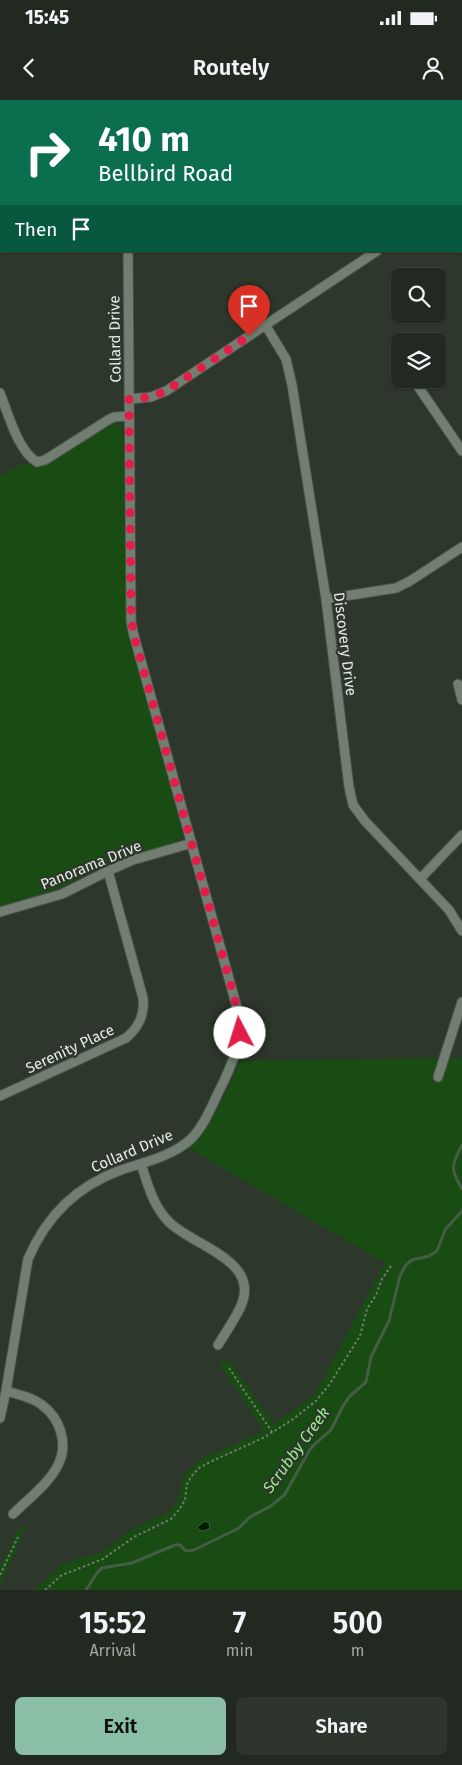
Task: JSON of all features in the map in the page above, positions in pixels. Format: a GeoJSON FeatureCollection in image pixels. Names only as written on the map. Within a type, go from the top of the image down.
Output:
{"type":"FeatureCollection","features":[{"type":"Feature","properties":{"kind":"street","name":"Collard Drive"},"geometry":{"type":"LineString","coordinates":[[0,1418],[6,1392],[24,1276],[35,1242],[45,1225],[71,1197],[102,1178],[169,1154],[182,1146],[200,1128],[231,1066],[238,1045],[240,1026],[236,1004],[131,621],[128,252]]}},
{"type":"Feature","properties":{"kind":"street"},"geometry":{"type":"LineString","coordinates":[[129,399],[151,397],[166,391],[376,252]]}},
{"type":"Feature","properties":{"kind":"street","name":"Discovery Drive"},"geometry":{"type":"LineString","coordinates":[[266,326],[281,350],[289,369],[326,599],[349,788],[353,805],[364,821],[449,910],[462,931]]}},
{"type":"Feature","properties":{"kind":"street"},"geometry":{"type":"LineString","coordinates":[[419,388],[462,451]]}},
{"type":"Feature","properties":{"kind":"street"},"geometry":{"type":"LineString","coordinates":[[0,393],[13,428],[29,455],[37,462],[45,460],[108,420],[114,417],[129,416]]}},
{"type":"Feature","properties":{"kind":"street"},"geometry":{"type":"LineString","coordinates":[[326,599],[396,588],[462,547]]}},
{"type":"Feature","properties":{"kind":"street"},"geometry":{"type":"LineString","coordinates":[[458,684],[462,700]]}},
{"type":"Feature","properties":{"kind":"street"},"geometry":{"type":"LineString","coordinates":[[420,879],[462,835]]}},
{"type":"Feature","properties":{"kind":"street","name":"Panorama Drive"},"geometry":{"type":"LineString","coordinates":[[0,912],[62,894],[108,870],[133,860],[192,843]]}},
{"type":"Feature","properties":{"kind":"street","name":"Serenity Place"},"geometry":{"type":"LineString","coordinates":[[0,1096],[121,1041],[134,1031],[140,1021],[144,1010],[143,998],[108,870]]}},
{"type":"Feature","properties":{"kind":"street"},"geometry":{"type":"LineString","coordinates":[[438,1077],[462,1002]]}},
{"type":"Feature","properties":{"kind":"street"},"geometry":{"type":"LineString","coordinates":[[141,1164],[156,1204],[169,1222],[190,1238],[234,1265],[241,1275],[244,1286],[241,1306],[218,1345]]}},
{"type":"Feature","properties":{"kind":"street"},"geometry":{"type":"LineString","coordinates":[[6,1392],[30,1398],[43,1405],[51,1413],[58,1424],[63,1450],[59,1464],[48,1478],[12,1514]]}},
{"type":"Feature","properties":{"kind":"path"},"geometry":{"type":"LineString","coordinates":[[45,1590],[62,1575],[103,1558],[134,1537],[171,1519],[179,1510],[184,1500],[187,1484],[191,1476],[199,1468],[255,1442],[316,1402],[360,1336],[367,1310],[391,1266]]}},
{"type":"Feature","properties":{"kind":"path"},"geometry":{"type":"LineString","coordinates":[[228,1368],[272,1432]]}},
{"type":"Feature","properties":{"kind":"path"},"geometry":{"type":"LineString","coordinates":[[0,1575],[18,1537]]}},
{"type":"Feature","properties":{"kind":"green space"},"geometry":{"type":"Polygon","coordinates":[[[114,423],[120,424],[123,431],[126,626],[182,835],[177,842],[107,864],[64,887],[0,906],[0,477],[22,464],[47,465],[114,423]]]}},
{"type":"Feature","properties":{"kind":"green space"},"geometry":{"type":"Polygon","coordinates":[[[462,1058],[462,1590],[35,1590],[61,1565],[103,1551],[133,1529],[169,1512],[179,1499],[183,1476],[201,1459],[264,1431],[219,1364],[229,1360],[274,1424],[314,1396],[385,1263],[188,1148],[197,1140],[212,1120],[240,1061],[462,1058]]]}},
{"type":"Feature","properties":{"kind":"green space"},"geometry":{"type":"Polygon","coordinates":[[[29,1521],[0,1586],[0,1568],[18,1530],[23,1528],[29,1521]]]}},
{"type":"Feature","properties":{"kind":"shaded area"},"geometry":{"type":"Polygon","coordinates":[[[205,1521],[209,1523],[210,1528],[204,1531],[199,1530],[197,1527],[205,1521]]]}},
{"type":"Feature","properties":{"kind":"waterway","name":"Scrubby Creek"},"geometry":{"type":"LineString","coordinates":[[462,1145],[453,1167],[455,1176],[462,1189]]}},
{"type":"Feature","properties":{"kind":"waterway","name":"Scrubby Creek"},"geometry":{"type":"LineString","coordinates":[[86,1590],[102,1568],[132,1563],[175,1545],[180,1545],[186,1551],[194,1550],[239,1528],[250,1517],[271,1506],[285,1494],[309,1451],[331,1430],[350,1396],[366,1382],[371,1357],[389,1321],[400,1276],[405,1266],[412,1260],[429,1256],[437,1251],[445,1230],[462,1211]]}},
{"type":"Feature","properties":{"kind":"route"},"geometry":{"type":"LineString","coordinates":[[240,1033],[236,1004],[131,621],[129,399],[143,399],[166,391],[249,336]]}}]}
